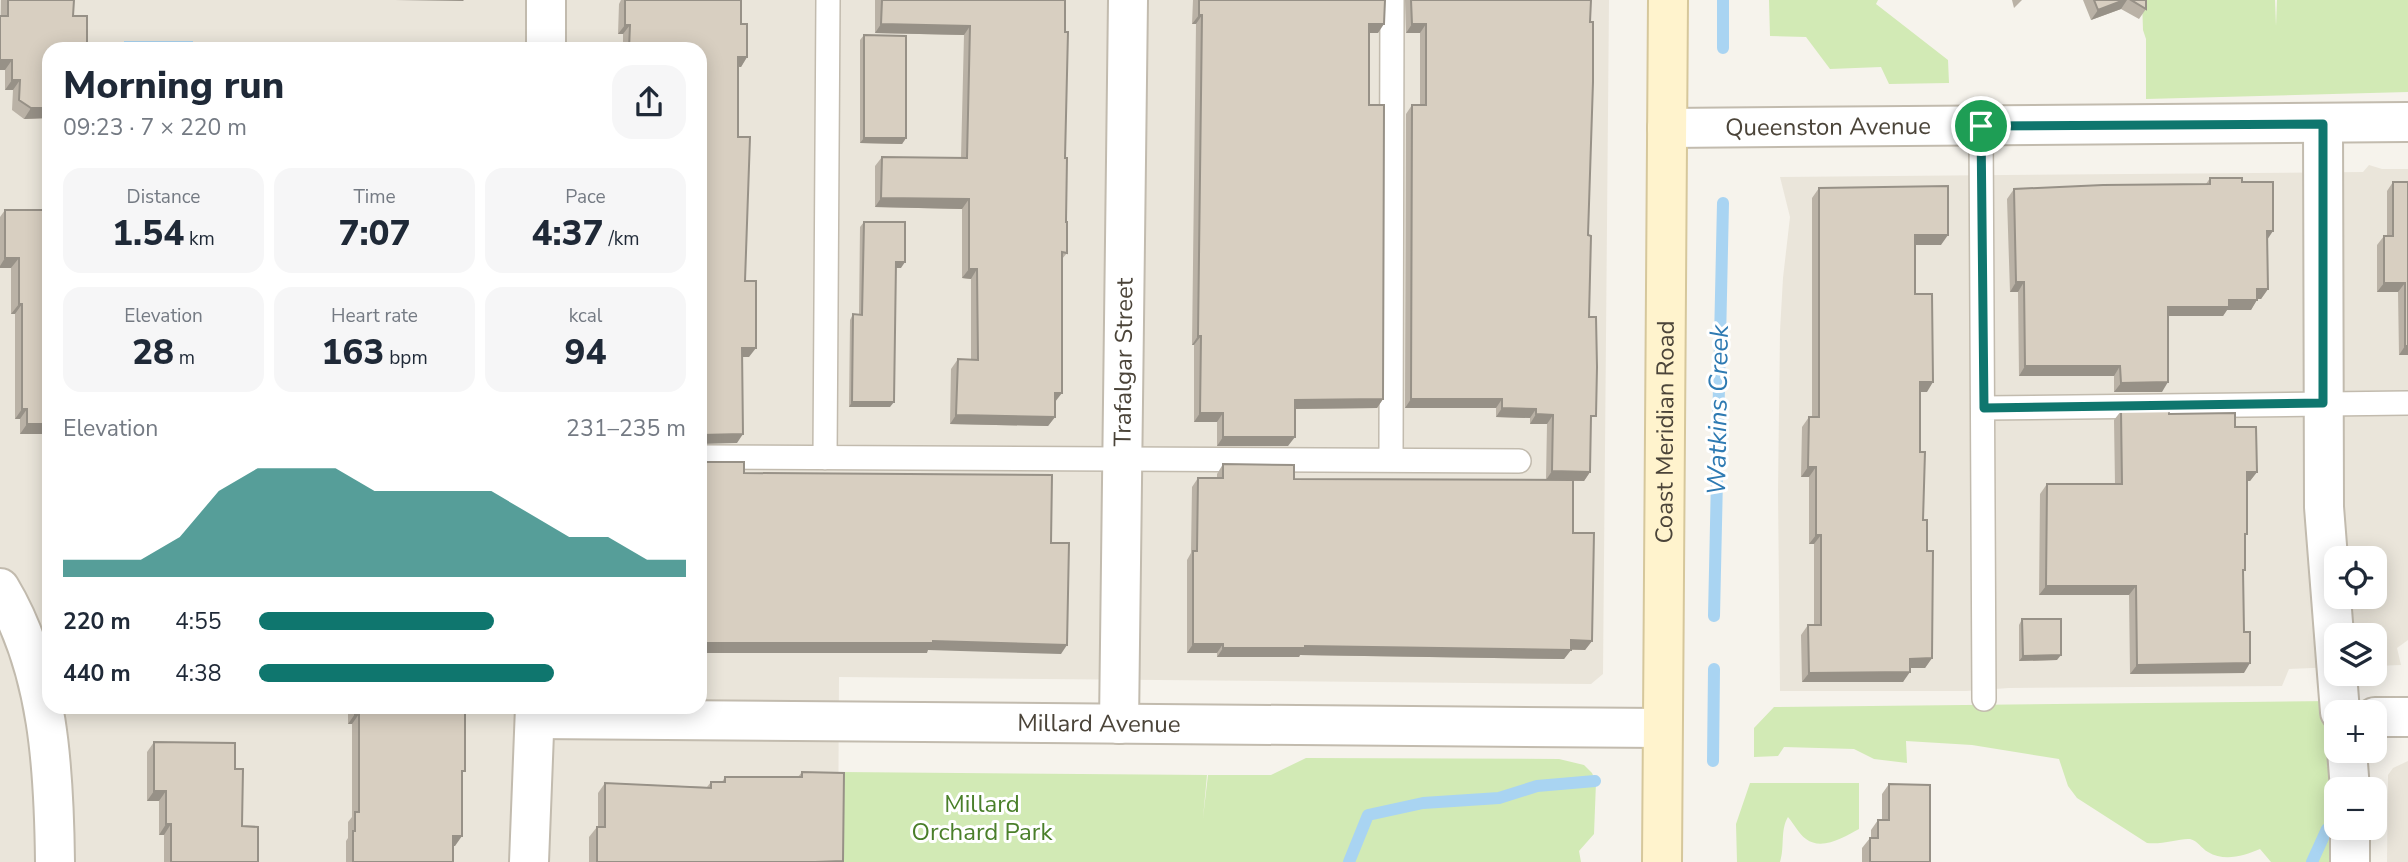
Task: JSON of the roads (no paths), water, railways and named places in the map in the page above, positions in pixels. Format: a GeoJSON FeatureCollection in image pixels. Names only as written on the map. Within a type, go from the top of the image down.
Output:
{"type":"FeatureCollection","features":[{"type":"Feature","properties":{"kind":"main road","name":"Coast Meridian Road"},"geometry":{"type":"LineString","coordinates":[[1662,862],[1668,0]]}},
{"type":"Feature","properties":{"kind":"street"},"geometry":{"type":"LineString","coordinates":[[546,0],[546,42]]}},
{"type":"Feature","properties":{"kind":"street","name":"Trafalgar Street"},"geometry":{"type":"LineString","coordinates":[[1119,724],[1128,0]]}},
{"type":"Feature","properties":{"kind":"street","name":"Queenston Avenue"},"geometry":{"type":"LineString","coordinates":[[1667,128],[2408,122]]}},
{"type":"Feature","properties":{"kind":"street"},"geometry":{"type":"LineString","coordinates":[[2323,124],[2325,540],[2339,700]]}},
{"type":"Feature","properties":{"kind":"street"},"geometry":{"type":"LineString","coordinates":[[0,588],[28,650],[42,707]]}},
{"type":"Feature","properties":{"kind":"street"},"geometry":{"type":"LineString","coordinates":[[43,714],[51,756],[55,862]]}},
{"type":"Feature","properties":{"kind":"street"},"geometry":{"type":"LineString","coordinates":[[528,862],[535,714]]}},
{"type":"Feature","properties":{"kind":"street","name":"Millard Avenue"},"geometry":{"type":"LineString","coordinates":[[588,714],[1119,724],[1662,728]]}},
{"type":"Feature","properties":{"kind":"street"},"geometry":{"type":"LineString","coordinates":[[2387,718],[2408,717]]}},
{"type":"Feature","properties":{"kind":"street"},"geometry":{"type":"LineString","coordinates":[[2350,840],[2350,862]]}},
{"type":"Feature","properties":{"kind":"lane"},"geometry":{"type":"LineString","coordinates":[[825,458],[828,0]]}},
{"type":"Feature","properties":{"kind":"lane"},"geometry":{"type":"LineString","coordinates":[[1391,460],[1392,0]]}},
{"type":"Feature","properties":{"kind":"lane"},"geometry":{"type":"LineString","coordinates":[[1981,126],[1984,699]]}},
{"type":"Feature","properties":{"kind":"lane"},"geometry":{"type":"LineString","coordinates":[[1984,408],[2408,403]]}},
{"type":"Feature","properties":{"kind":"lane"},"geometry":{"type":"LineString","coordinates":[[707,457],[1519,461]]}},
{"type":"Feature","properties":{"kind":"water"},"geometry":{"type":"Polygon","coordinates":[[[124,41],[193,41],[193,42],[124,41]]]}},
{"type":"Feature","properties":{"kind":"waterway","name":"Watkins Creek"},"geometry":{"type":"LineString","coordinates":[[1723,0],[1723,48]]}},
{"type":"Feature","properties":{"kind":"waterway","name":"Watkins Creek"},"geometry":{"type":"LineString","coordinates":[[1714,616],[1723,203]]}},
{"type":"Feature","properties":{"kind":"waterway","name":"Watkins Creek"},"geometry":{"type":"LineString","coordinates":[[1713,761],[1714,669]]}},
{"type":"Feature","properties":{"kind":"waterway","name":"Watkins Creek"},"geometry":{"type":"LineString","coordinates":[[1349,862],[1368,815],[1423,803],[1499,798],[1537,786],[1595,781]]}},
{"type":"Feature","properties":{"kind":"waterway"},"geometry":{"type":"LineString","coordinates":[[2312,862],[2324,836]]}},
{"type":"Feature","properties":{"kind":"park label","name":"Millard Orchard Park"},"geometry":{"type":"Point","coordinates":[982,818]}}]}
